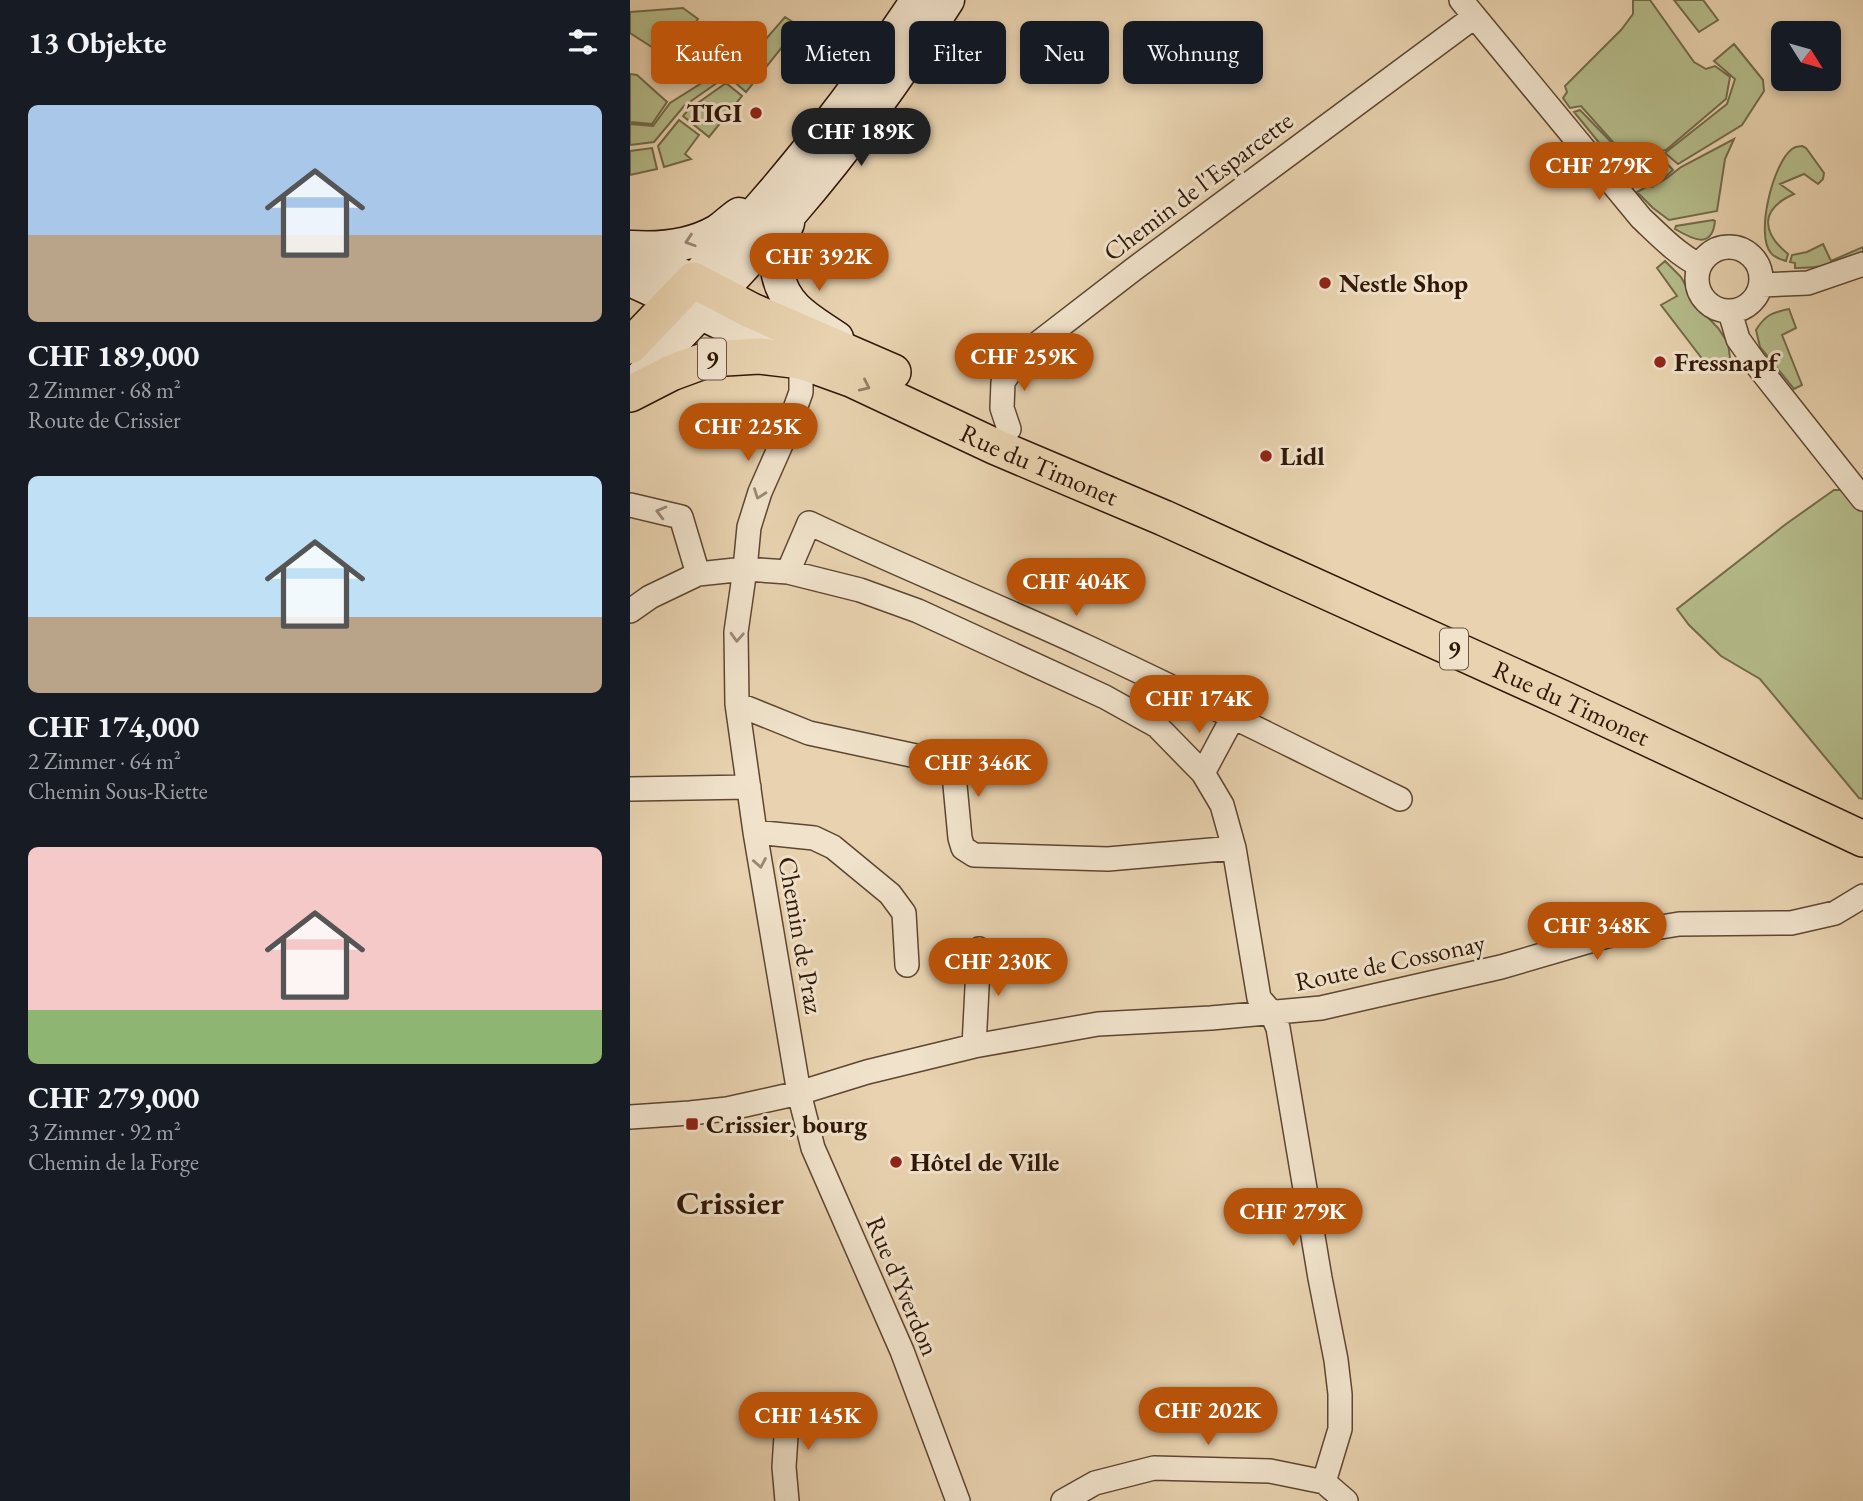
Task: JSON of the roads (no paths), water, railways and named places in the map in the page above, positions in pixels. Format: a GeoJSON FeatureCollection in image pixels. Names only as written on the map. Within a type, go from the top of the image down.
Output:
{"type":"FeatureCollection","features":[{"type":"Feature","properties":{"kind":"main road"},"geometry":{"type":"LineString","coordinates":[[869,361],[794,307],[787,299],[776,264],[782,204],[841,109],[917,0]]}},
{"type":"Feature","properties":{"kind":"main road"},"geometry":{"type":"LineString","coordinates":[[630,391],[696,297],[782,204],[867,119],[948,0]]}},
{"type":"Feature","properties":{"kind":"main road"},"geometry":{"type":"LineString","coordinates":[[630,249],[672,247],[693,241],[717,231],[734,217],[782,204]]}},
{"type":"Feature","properties":{"kind":"main road"},"geometry":{"type":"LineString","coordinates":[[630,249],[696,297],[740,334],[801,361]]}},
{"type":"Feature","properties":{"kind":"main road"},"geometry":{"type":"LineString","coordinates":[[630,280],[696,297]]}},
{"type":"Feature","properties":{"kind":"main road"},"geometry":{"type":"LineString","coordinates":[[630,346],[696,297]]}},
{"type":"Feature","properties":{"kind":"main road","name":"Rue du Timonet"},"geometry":{"type":"LineString","coordinates":[[696,297],[762,316],[869,361],[1009,429],[1164,519]]}},
{"type":"Feature","properties":{"kind":"main road","name":"9"},"geometry":{"type":"LineString","coordinates":[[630,391],[709,359],[760,356],[801,361]]}},
{"type":"Feature","properties":{"kind":"main road","name":"Rue du Timonet"},"geometry":{"type":"LineString","coordinates":[[801,361],[851,379],[996,447],[1164,519],[1576,704],[1863,839]]}},
{"type":"Feature","properties":{"kind":"street"},"geometry":{"type":"LineString","coordinates":[[1467,8],[1641,218],[1664,241],[1699,265]]}},
{"type":"Feature","properties":{"kind":"street","name":"Chemin de l'Esparcette"},"geometry":{"type":"LineString","coordinates":[[1009,429],[1002,408],[1003,382],[1020,357],[1467,8]]}},
{"type":"Feature","properties":{"kind":"street"},"geometry":{"type":"LineString","coordinates":[[1728,246],[1737,247],[1753,257],[1759,265],[1761,285],[1747,306],[1730,312],[1709,306],[1697,287],[1696,276],[1699,265],[1711,252],[1728,246]]}},
{"type":"Feature","properties":{"kind":"street"},"geometry":{"type":"LineString","coordinates":[[1761,285],[1808,283],[1863,264]]}},
{"type":"Feature","properties":{"kind":"street"},"geometry":{"type":"LineString","coordinates":[[1730,312],[1738,339],[1863,499]]}},
{"type":"Feature","properties":{"kind":"street","name":"Chemin de Praz"},"geometry":{"type":"LineString","coordinates":[[799,1093],[748,787],[737,704],[736,632],[746,569],[749,527],[800,392],[801,361]]}},
{"type":"Feature","properties":{"kind":"street"},"geometry":{"type":"LineString","coordinates":[[630,505],[681,517],[698,574]]}},
{"type":"Feature","properties":{"kind":"street"},"geometry":{"type":"LineString","coordinates":[[788,572],[809,523],[1088,647],[1400,799]]}},
{"type":"Feature","properties":{"kind":"street"},"geometry":{"type":"LineString","coordinates":[[630,611],[650,597],[698,574],[746,569],[788,572],[860,590],[918,611],[1105,697],[1157,726],[1203,773],[1222,806],[1234,848],[1259,998],[1271,1012],[1278,1028],[1336,1360],[1340,1429],[1324,1482]]}},
{"type":"Feature","properties":{"kind":"street"},"geometry":{"type":"LineString","coordinates":[[918,611],[934,579]]}},
{"type":"Feature","properties":{"kind":"street"},"geometry":{"type":"LineString","coordinates":[[1071,681],[1088,647]]}},
{"type":"Feature","properties":{"kind":"street"},"geometry":{"type":"LineString","coordinates":[[737,704],[809,733],[953,764],[960,838],[963,848],[974,855],[1108,859],[1234,848]]}},
{"type":"Feature","properties":{"kind":"street"},"geometry":{"type":"LineString","coordinates":[[1203,773],[1233,717]]}},
{"type":"Feature","properties":{"kind":"street"},"geometry":{"type":"LineString","coordinates":[[630,789],[748,787]]}},
{"type":"Feature","properties":{"kind":"street"},"geometry":{"type":"LineString","coordinates":[[755,832],[814,838],[833,847],[890,894],[904,913],[907,965]]}},
{"type":"Feature","properties":{"kind":"street","name":"Route de Cossonay"},"geometry":{"type":"LineString","coordinates":[[630,1117],[727,1109],[799,1093],[867,1072],[974,1046],[1098,1024],[1211,1018],[1321,1008],[1501,967],[1607,936],[1679,924],[1791,923],[1835,912],[1863,897]]}},
{"type":"Feature","properties":{"kind":"street"},"geometry":{"type":"LineString","coordinates":[[974,1046],[979,949]]}},
{"type":"Feature","properties":{"kind":"street","name":"Rue d'Yverdon"},"geometry":{"type":"LineString","coordinates":[[799,1093],[813,1148],[902,1351],[958,1501]]}},
{"type":"Feature","properties":{"kind":"street"},"geometry":{"type":"LineString","coordinates":[[787,1501],[784,1467],[788,1405]]}},
{"type":"Feature","properties":{"kind":"street"},"geometry":{"type":"LineString","coordinates":[[1062,1501],[1095,1483],[1154,1468],[1270,1471],[1324,1482],[1346,1501]]}},
{"type":"Feature","properties":{"kind":"place","name":"TIGI"},"geometry":{"type":"Point","coordinates":[756,113]}},
{"type":"Feature","properties":{"kind":"place","name":"Nestle Shop"},"geometry":{"type":"Point","coordinates":[1325,283]}},
{"type":"Feature","properties":{"kind":"place","name":"Fressnapf"},"geometry":{"type":"Point","coordinates":[1660,362]}},
{"type":"Feature","properties":{"kind":"place","name":"Lidl"},"geometry":{"type":"Point","coordinates":[1266,456]}},
{"type":"Feature","properties":{"kind":"place","name":"Crissier, bourg"},"geometry":{"type":"Point","coordinates":[692,1124]}},
{"type":"Feature","properties":{"kind":"place","name":"Hôtel de Ville"},"geometry":{"type":"Point","coordinates":[896,1162]}},
{"type":"Feature","properties":{"kind":"district","name":"Crissier"},"geometry":{"type":"Point","coordinates":[730,1202]}}]}
